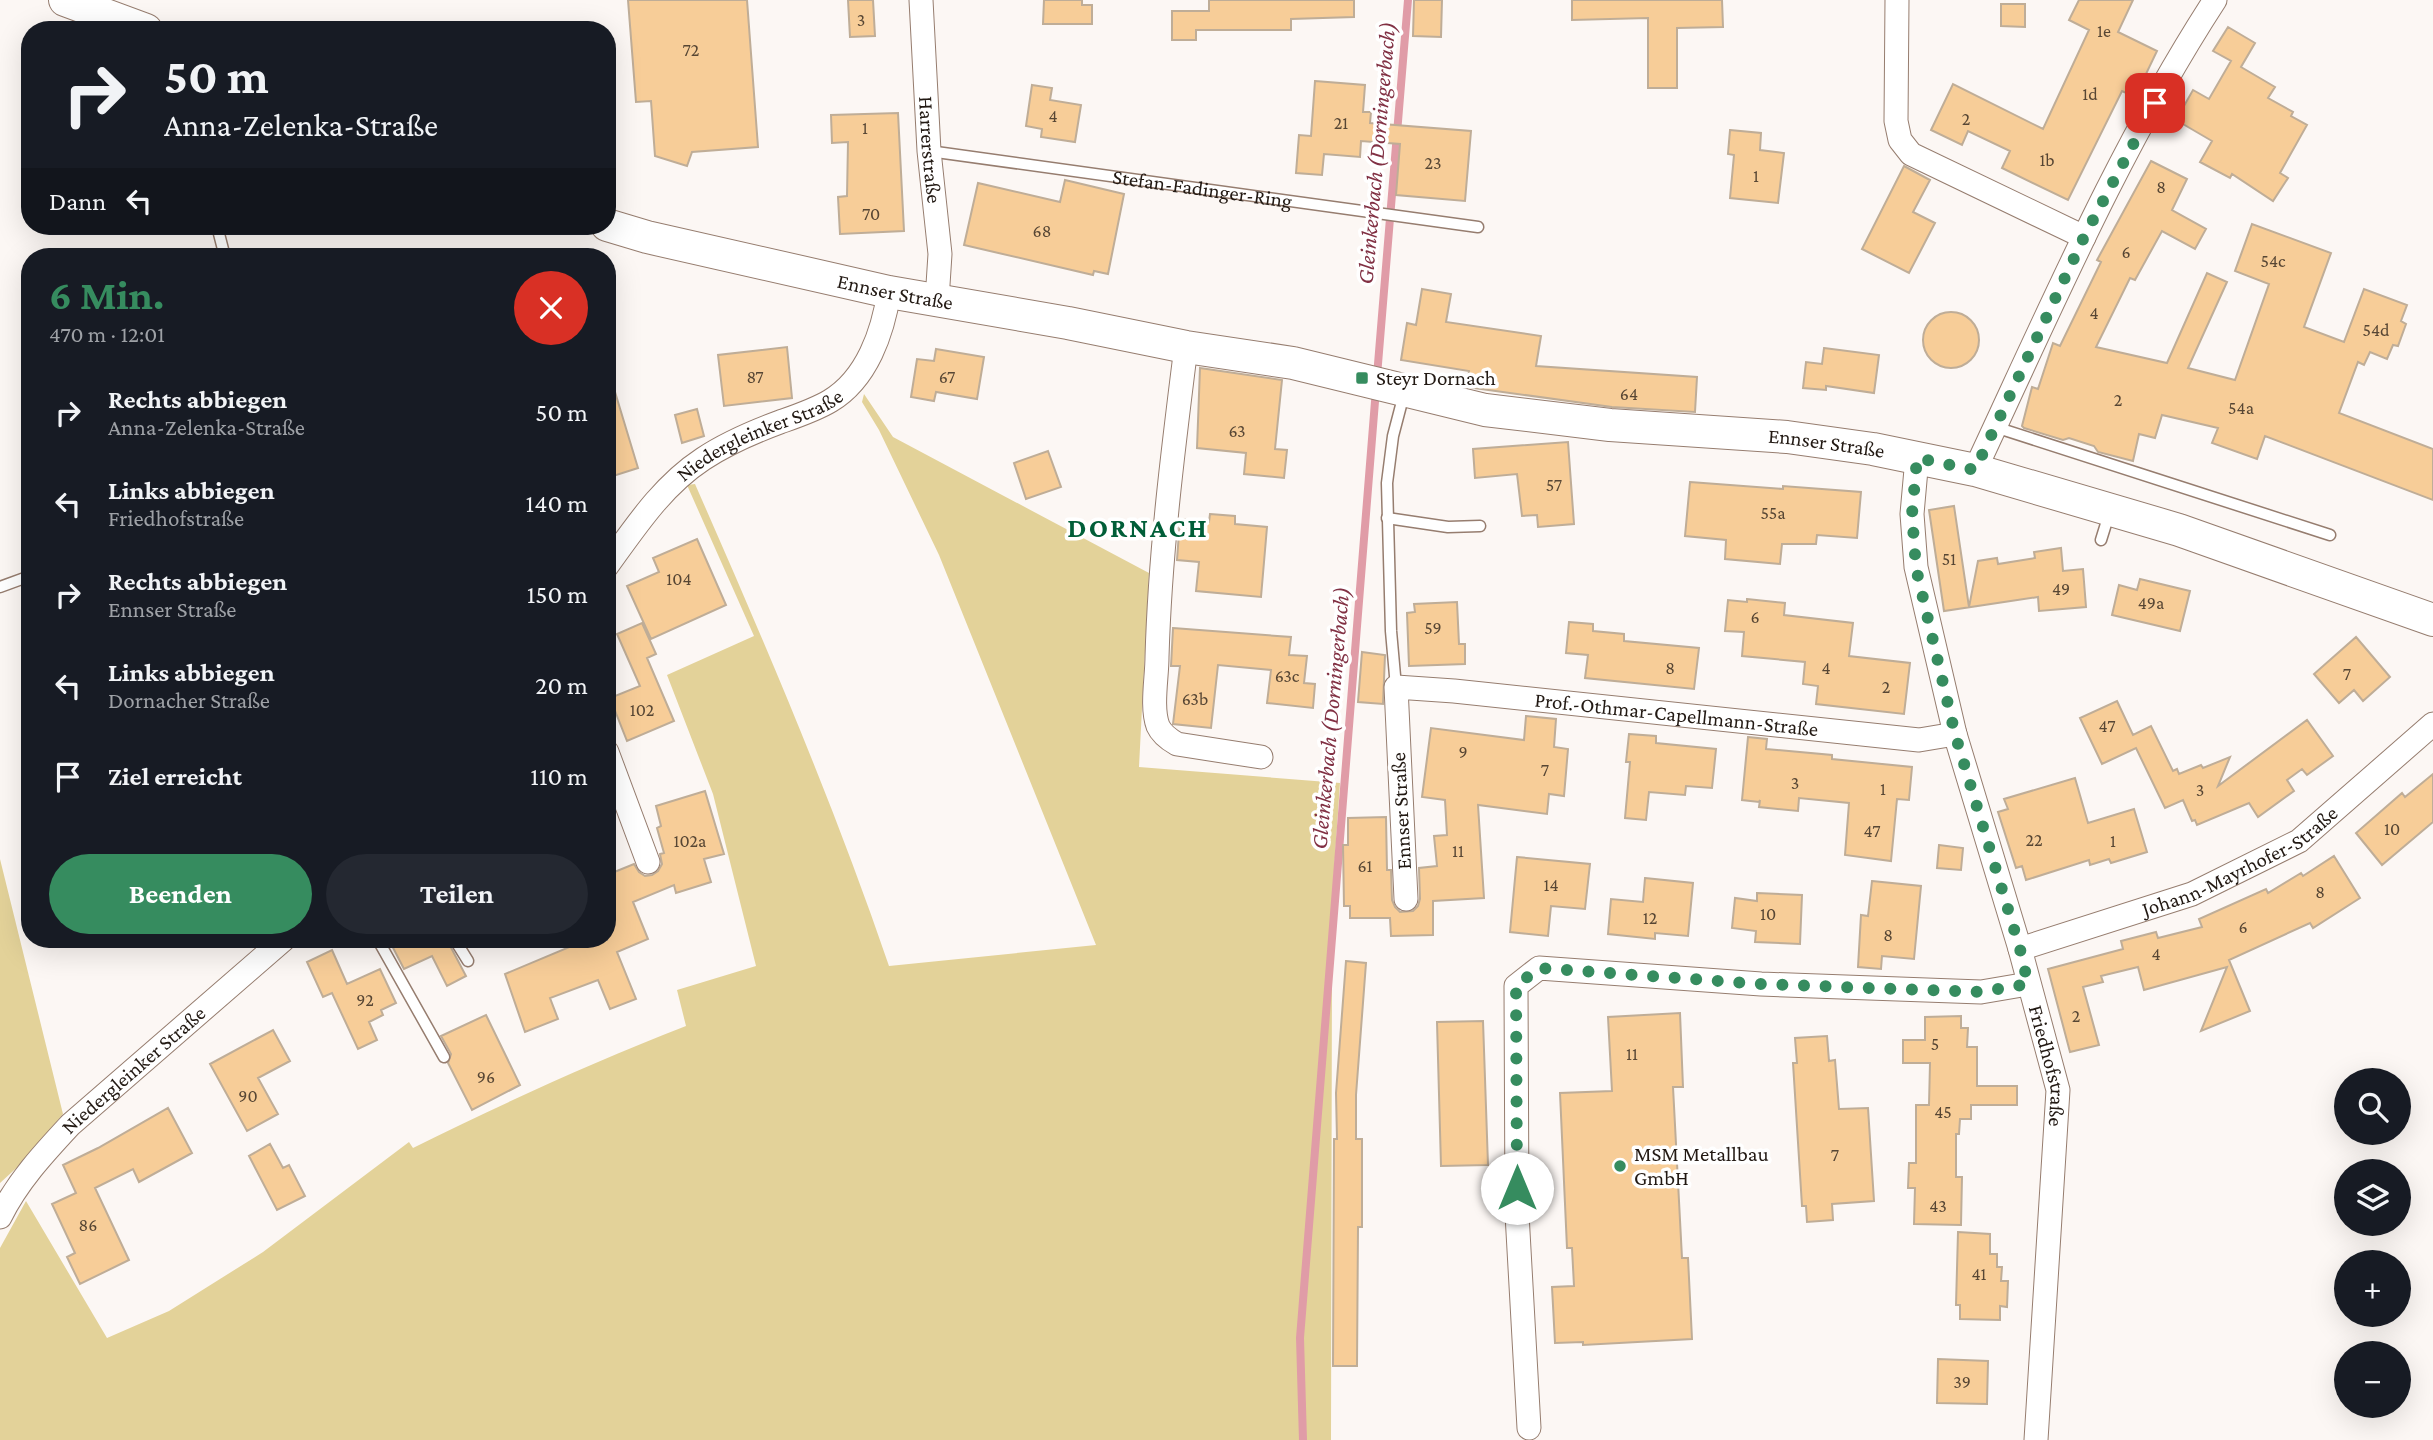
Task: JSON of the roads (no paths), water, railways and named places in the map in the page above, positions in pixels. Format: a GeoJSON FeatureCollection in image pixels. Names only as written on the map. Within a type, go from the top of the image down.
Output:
{"type":"FeatureCollection","features":[{"type":"Feature","properties":{"kind":"street"},"geometry":{"type":"LineString","coordinates":[[65,0],[122,21]]}},
{"type":"Feature","properties":{"kind":"street","name":"Harrerstraße"},"geometry":{"type":"LineString","coordinates":[[921,0],[929,151],[940,254],[937,300]]}},
{"type":"Feature","properties":{"kind":"street"},"geometry":{"type":"LineString","coordinates":[[1898,0],[1896,121],[1900,140],[1912,154],[2084,237]]}},
{"type":"Feature","properties":{"kind":"street"},"geometry":{"type":"LineString","coordinates":[[1975,470],[2084,237],[2155,103],[2216,0]]}},
{"type":"Feature","properties":{"kind":"street","name":"Ennser Straße"},"geometry":{"type":"LineString","coordinates":[[616,227],[889,292],[1068,323],[1186,347],[1266,358],[1385,384],[1485,410],[1554,420],[1787,437],[1873,449],[1975,470],[2179,530],[2433,620]]}},
{"type":"Feature","properties":{"kind":"street","name":"Niedergleinker Straße"},"geometry":{"type":"LineString","coordinates":[[616,553],[655,499],[700,460],[748,434],[830,401],[847,389],[868,360],[889,292]]}},
{"type":"Feature","properties":{"kind":"street"},"geometry":{"type":"LineString","coordinates":[[1186,347],[1164,548],[1157,658],[1157,725],[1166,737],[1177,744],[1261,757]]}},
{"type":"Feature","properties":{"kind":"street","name":"Friedhofstraße"},"geometry":{"type":"LineString","coordinates":[[1917,458],[1912,514],[1916,568],[1955,734],[2020,949],[2057,1090],[2036,1440]]}},
{"type":"Feature","properties":{"kind":"street","name":"Ennser Straße"},"geometry":{"type":"LineString","coordinates":[[1396,687],[1406,899]]}},
{"type":"Feature","properties":{"kind":"street","name":"Prof.-Othmar-Capellmann-Straße"},"geometry":{"type":"LineString","coordinates":[[1396,687],[1919,740],[1955,734]]}},
{"type":"Feature","properties":{"kind":"street","name":"Johann-Mayrhofer-Straße"},"geometry":{"type":"LineString","coordinates":[[2020,949],[2192,894],[2300,841],[2433,724]]}},
{"type":"Feature","properties":{"kind":"street"},"geometry":{"type":"LineString","coordinates":[[616,776],[648,863]]}},
{"type":"Feature","properties":{"kind":"street","name":"Niedergleinker Straße"},"geometry":{"type":"LineString","coordinates":[[0,1217],[43,1153],[70,1125],[274,948]]}},
{"type":"Feature","properties":{"kind":"street"},"geometry":{"type":"LineString","coordinates":[[1529,1427],[1517,1214],[1516,986],[1539,968],[1761,984],[1981,992],[2028,984]]}},
{"type":"Feature","properties":{"kind":"lane","name":"Stefan-Fadinger-Ring"},"geometry":{"type":"LineString","coordinates":[[929,151],[1478,227]]}},
{"type":"Feature","properties":{"kind":"lane","name":"Ennser Straße"},"geometry":{"type":"LineString","coordinates":[[1385,384],[1391,631],[1396,687]]}},
{"type":"Feature","properties":{"kind":"lane"},"geometry":{"type":"LineString","coordinates":[[1995,428],[2330,535]]}},
{"type":"Feature","properties":{"kind":"lane"},"geometry":{"type":"LineString","coordinates":[[2101,540],[2110,508]]}},
{"type":"Feature","properties":{"kind":"lane"},"geometry":{"type":"LineString","coordinates":[[1387,519],[1448,527],[1480,526]]}},
{"type":"Feature","properties":{"kind":"lane"},"geometry":{"type":"LineString","coordinates":[[0,587],[21,579]]}},
{"type":"Feature","properties":{"kind":"lane"},"geometry":{"type":"LineString","coordinates":[[383,948],[444,1057]]}},
{"type":"Feature","properties":{"kind":"lane"},"geometry":{"type":"LineString","coordinates":[[460,948],[468,961]]}},
{"type":"Feature","properties":{"kind":"waterway","name":"Gleinkerbach (Dorningerbach)"},"geometry":{"type":"LineString","coordinates":[[1377,376],[1408,0]]}},
{"type":"Feature","properties":{"kind":"waterway","name":"Gleinkerbach (Dorningerbach)"},"geometry":{"type":"LineString","coordinates":[[1303,1440],[1300,1338],[1376,389]]}},
{"type":"Feature","properties":{"kind":"place","name":"Steyr Dornach"},"geometry":{"type":"Point","coordinates":[1362,378]}},
{"type":"Feature","properties":{"kind":"place","name":"MSM Metallbau GmbH"},"geometry":{"type":"Point","coordinates":[1620,1166]}},
{"type":"Feature","properties":{"kind":"district","name":"DORNACH"},"geometry":{"type":"Point","coordinates":[1138,527]}}]}
